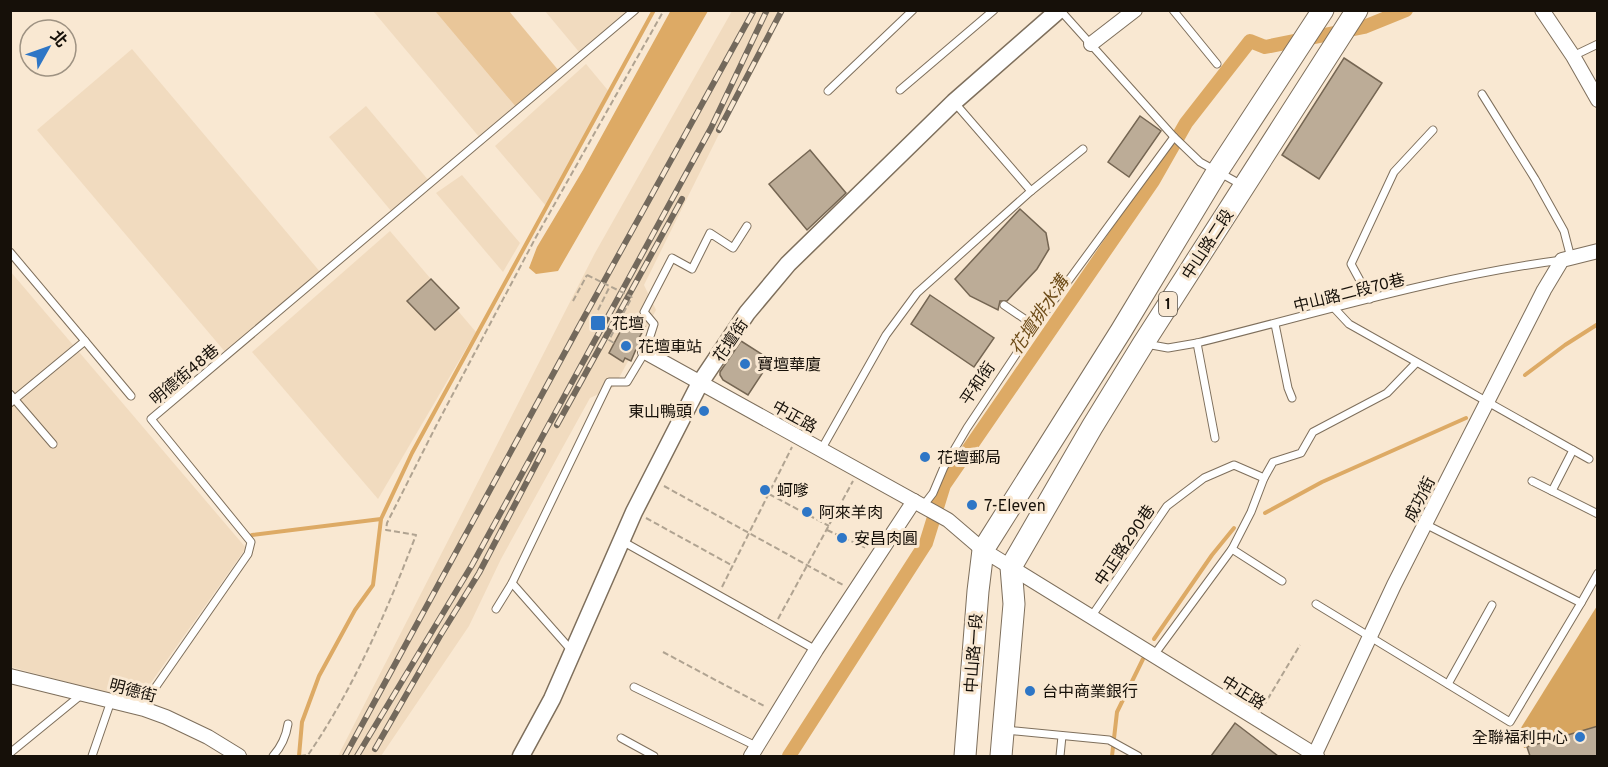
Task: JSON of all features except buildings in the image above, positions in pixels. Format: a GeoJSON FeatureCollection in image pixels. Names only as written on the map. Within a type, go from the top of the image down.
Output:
{"type":"FeatureCollection","features":[{"type":"Feature","properties":{"kind":"main road","name":"中山路二段"},"geometry":{"type":"LineString","coordinates":[[1011,567],[1092,426],[1357,10]]}},
{"type":"Feature","properties":{"kind":"main road","name":"中山路二段"},"geometry":{"type":"LineString","coordinates":[[983,550],[1121,331],[1217,172],[1320,16]]}},
{"type":"Feature","properties":{"kind":"main road","name":"中山路一段"},"geometry":{"type":"LineString","coordinates":[[965,756],[983,550]]}},
{"type":"Feature","properties":{"kind":"main road"},"geometry":{"type":"LineString","coordinates":[[1001,756],[1014,604],[1011,567]]}},
{"type":"Feature","properties":{"kind":"street","name":"花壇街"},"geometry":{"type":"LineString","coordinates":[[521,756],[552,699],[634,512],[700,383],[747,313],[788,264],[954,102],[1059,10]]}},
{"type":"Feature","properties":{"kind":"street"},"geometry":{"type":"LineString","coordinates":[[1091,44],[1135,10]]}},
{"type":"Feature","properties":{"kind":"street"},"geometry":{"type":"LineString","coordinates":[[1542,10],[1573,56],[1598,100]]}},
{"type":"Feature","properties":{"kind":"street"},"geometry":{"type":"LineString","coordinates":[[1567,259],[1598,251]]}},
{"type":"Feature","properties":{"kind":"street","name":"成功街"},"geometry":{"type":"LineString","coordinates":[[1315,756],[1370,636],[1486,402],[1544,290],[1567,259]]}},
{"type":"Feature","properties":{"kind":"street","name":"中正路"},"geometry":{"type":"LineString","coordinates":[[645,352],[948,520],[983,550]]}},
{"type":"Feature","properties":{"kind":"street","name":"平和街"},"geometry":{"type":"LineString","coordinates":[[754,751],[879,554],[922,506]]}},
{"type":"Feature","properties":{"kind":"street"},"geometry":{"type":"LineString","coordinates":[[983,550],[1091,616]]}},
{"type":"Feature","properties":{"kind":"street","name":"中正路"},"geometry":{"type":"LineString","coordinates":[[1091,616],[1315,756]]}},
{"type":"Feature","properties":{"kind":"street","name":"明德街"},"geometry":{"type":"LineString","coordinates":[[10,676],[144,709],[188,726],[239,756]]}},
{"type":"Feature","properties":{"kind":"lane","name":"明德街48巷"},"geometry":{"type":"LineString","coordinates":[[144,709],[148,698],[248,554],[251,542],[151,419],[635,10]]}},
{"type":"Feature","properties":{"kind":"lane"},"geometry":{"type":"LineString","coordinates":[[828,91],[913,10]]}},
{"type":"Feature","properties":{"kind":"lane"},"geometry":{"type":"LineString","coordinates":[[900,90],[994,10]]}},
{"type":"Feature","properties":{"kind":"lane"},"geometry":{"type":"LineString","coordinates":[[1059,10],[1174,137],[1200,162],[1244,186]]}},
{"type":"Feature","properties":{"kind":"lane"},"geometry":{"type":"LineString","coordinates":[[1173,10],[1217,64]]}},
{"type":"Feature","properties":{"kind":"lane"},"geometry":{"type":"LineString","coordinates":[[1573,56],[1598,44]]}},
{"type":"Feature","properties":{"kind":"lane"},"geometry":{"type":"LineString","coordinates":[[1482,94],[1535,179],[1564,231],[1567,259]]}},
{"type":"Feature","properties":{"kind":"lane"},"geometry":{"type":"LineString","coordinates":[[954,102],[1031,191]]}},
{"type":"Feature","properties":{"kind":"lane"},"geometry":{"type":"LineString","coordinates":[[1370,299],[1351,264],[1394,172],[1433,130]]}},
{"type":"Feature","properties":{"kind":"lane","name":"平和街"},"geometry":{"type":"LineString","coordinates":[[922,506],[933,493],[944,467],[967,428],[1035,326],[1174,137]]}},
{"type":"Feature","properties":{"kind":"lane"},"geometry":{"type":"LineString","coordinates":[[821,450],[886,335],[917,293],[1031,191],[1083,149]]}},
{"type":"Feature","properties":{"kind":"lane"},"geometry":{"type":"LineString","coordinates":[[496,609],[512,583],[609,382],[627,381],[645,352],[654,324],[644,312],[672,258],[692,269],[710,233],[733,248],[747,226]]}},
{"type":"Feature","properties":{"kind":"lane"},"geometry":{"type":"LineString","coordinates":[[10,252],[131,396]]}},
{"type":"Feature","properties":{"kind":"lane","name":"中山路二段70巷"},"geometry":{"type":"LineString","coordinates":[[1143,344],[1168,348],[1197,343],[1370,299],[1521,265],[1567,259]]}},
{"type":"Feature","properties":{"kind":"lane"},"geometry":{"type":"LineString","coordinates":[[1004,305],[1035,326]]}},
{"type":"Feature","properties":{"kind":"lane"},"geometry":{"type":"LineString","coordinates":[[1335,309],[1349,324],[1589,459]]}},
{"type":"Feature","properties":{"kind":"lane"},"geometry":{"type":"LineString","coordinates":[[1275,324],[1292,398]]}},
{"type":"Feature","properties":{"kind":"lane"},"geometry":{"type":"LineString","coordinates":[[53,444],[12,399],[85,340]]}},
{"type":"Feature","properties":{"kind":"lane"},"geometry":{"type":"LineString","coordinates":[[1197,343],[1215,438]]}},
{"type":"Feature","properties":{"kind":"lane"},"geometry":{"type":"LineString","coordinates":[[1154,655],[1232,549],[1273,462],[1301,453],[1313,432],[1387,393],[1416,363]]}},
{"type":"Feature","properties":{"kind":"lane"},"geometry":{"type":"LineString","coordinates":[[1552,491],[1573,450]]}},
{"type":"Feature","properties":{"kind":"lane","name":"中正路290巷"},"geometry":{"type":"LineString","coordinates":[[1091,616],[1167,506],[1204,478],[1234,465],[1264,477]]}},
{"type":"Feature","properties":{"kind":"lane"},"geometry":{"type":"LineString","coordinates":[[1532,481],[1598,514]]}},
{"type":"Feature","properties":{"kind":"lane"},"geometry":{"type":"LineString","coordinates":[[1425,524],[1581,603]]}},
{"type":"Feature","properties":{"kind":"lane"},"geometry":{"type":"LineString","coordinates":[[622,541],[816,650]]}},
{"type":"Feature","properties":{"kind":"lane"},"geometry":{"type":"LineString","coordinates":[[1232,549],[1282,582]]}},
{"type":"Feature","properties":{"kind":"lane"},"geometry":{"type":"LineString","coordinates":[[1316,604],[1510,722],[1598,573]]}},
{"type":"Feature","properties":{"kind":"lane"},"geometry":{"type":"LineString","coordinates":[[512,583],[572,651]]}},
{"type":"Feature","properties":{"kind":"lane"},"geometry":{"type":"LineString","coordinates":[[1448,684],[1492,605]]}},
{"type":"Feature","properties":{"kind":"lane"},"geometry":{"type":"LineString","coordinates":[[634,687],[754,751]]}},
{"type":"Feature","properties":{"kind":"lane"},"geometry":{"type":"LineString","coordinates":[[10,753],[81,695]]}},
{"type":"Feature","properties":{"kind":"lane"},"geometry":{"type":"LineString","coordinates":[[92,756],[111,701]]}},
{"type":"Feature","properties":{"kind":"lane"},"geometry":{"type":"LineString","coordinates":[[273,756],[281,748],[288,724]]}},
{"type":"Feature","properties":{"kind":"lane"},"geometry":{"type":"LineString","coordinates":[[1003,730],[1109,740],[1138,756]]}},
{"type":"Feature","properties":{"kind":"lane"},"geometry":{"type":"LineString","coordinates":[[1060,756],[1062,736]]}},
{"type":"Feature","properties":{"kind":"lane"},"geometry":{"type":"LineString","coordinates":[[621,738],[654,756]]}},
{"type":"Feature","properties":{"kind":"path"},"geometry":{"type":"LineString","coordinates":[[300,756],[308,755],[320,737],[369,649],[396,589],[416,535],[386,530],[387,523],[536,237],[664,10]]}},
{"type":"Feature","properties":{"kind":"path"},"geometry":{"type":"LineString","coordinates":[[573,301],[587,275],[632,297],[609,340],[614,343]]}},
{"type":"Feature","properties":{"kind":"path"},"geometry":{"type":"LineString","coordinates":[[598,310],[610,286]]}},
{"type":"Feature","properties":{"kind":"path"},"geometry":{"type":"LineString","coordinates":[[718,595],[797,436]]}},
{"type":"Feature","properties":{"kind":"path"},"geometry":{"type":"LineString","coordinates":[[774,627],[858,471]]}},
{"type":"Feature","properties":{"kind":"path"},"geometry":{"type":"LineString","coordinates":[[651,479],[854,592]]}},
{"type":"Feature","properties":{"kind":"path"},"geometry":{"type":"LineString","coordinates":[[769,494],[827,528],[879,554]]}},
{"type":"Feature","properties":{"kind":"path"},"geometry":{"type":"LineString","coordinates":[[634,512],[733,566]]}},
{"type":"Feature","properties":{"kind":"path"},"geometry":{"type":"LineString","coordinates":[[1256,719],[1300,645]]}},
{"type":"Feature","properties":{"kind":"path"},"geometry":{"type":"LineString","coordinates":[[663,652],[777,713]]}},
{"type":"Feature","properties":{"kind":"shaded area"},"geometry":{"type":"Polygon","coordinates":[[[671,10],[708,11],[558,271],[536,274],[529,268],[537,247],[583,170],[671,10]]]}},
{"type":"Feature","properties":{"kind":"shaded area"},"geometry":{"type":"Polygon","coordinates":[[[373,11],[435,11],[516,107],[480,138],[373,11]]]}},
{"type":"Feature","properties":{"kind":"shaded area"},"geometry":{"type":"Polygon","coordinates":[[[435,11],[509,11],[559,71],[516,107],[435,11]]]}},
{"type":"Feature","properties":{"kind":"shaded area"},"geometry":{"type":"Polygon","coordinates":[[[545,11],[630,11],[580,53],[545,11]]]}},
{"type":"Feature","properties":{"kind":"shaded area"},"geometry":{"type":"Polygon","coordinates":[[[732,11],[782,11],[770,41],[719,134],[644,285],[656,310],[614,387],[590,398],[501,559],[469,626],[381,756],[338,756],[595,253],[732,11]]]}},
{"type":"Feature","properties":{"kind":"shaded area"},"geometry":{"type":"Polygon","coordinates":[[[132,49],[321,273],[226,353],[37,130],[132,49]]]}},
{"type":"Feature","properties":{"kind":"shaded area"},"geometry":{"type":"Polygon","coordinates":[[[586,64],[611,94],[546,206],[495,146],[586,64]]]}},
{"type":"Feature","properties":{"kind":"shaded area"},"geometry":{"type":"Polygon","coordinates":[[[366,106],[429,181],[392,212],[329,137],[366,106]]]}},
{"type":"Feature","properties":{"kind":"shaded area"},"geometry":{"type":"Polygon","coordinates":[[[462,175],[520,243],[503,272],[436,193],[462,175]]]}},
{"type":"Feature","properties":{"kind":"shaded area"},"geometry":{"type":"Polygon","coordinates":[[[390,231],[476,332],[378,499],[252,352],[390,231]]]}},
{"type":"Feature","properties":{"kind":"shaded area"},"geometry":{"type":"Polygon","coordinates":[[[10,271],[246,548],[143,694],[129,699],[11,667],[10,271]]]}},
{"type":"Feature","properties":{"kind":"shaded area"},"geometry":{"type":"Polygon","coordinates":[[[1597,606],[1597,728],[1524,748],[1519,731],[1597,606]]]}},
{"type":"Feature","properties":{"kind":"waterway"},"geometry":{"type":"LineString","coordinates":[[252,535],[381,519],[412,453],[654,10]]}},
{"type":"Feature","properties":{"kind":"waterway","name":"花壇排水溝"},"geometry":{"type":"LineString","coordinates":[[789,756],[926,543],[944,485],[1153,181],[1186,123],[1250,41],[1265,47],[1364,27],[1406,10]]}},
{"type":"Feature","properties":{"kind":"waterway"},"geometry":{"type":"LineString","coordinates":[[1525,375],[1598,324]]}},
{"type":"Feature","properties":{"kind":"waterway"},"geometry":{"type":"LineString","coordinates":[[1265,513],[1322,482],[1466,418]]}},
{"type":"Feature","properties":{"kind":"waterway"},"geometry":{"type":"LineString","coordinates":[[299,756],[302,722],[319,676],[355,610],[373,585],[381,519]]}},
{"type":"Feature","properties":{"kind":"waterway"},"geometry":{"type":"LineString","coordinates":[[1154,639],[1212,555],[1234,528]]}},
{"type":"Feature","properties":{"kind":"waterway"},"geometry":{"type":"LineString","coordinates":[[1112,756],[1117,712],[1143,659]]}},
{"type":"Feature","properties":{"kind":"railway"},"geometry":{"type":"LineString","coordinates":[[345,756],[754,10]]}},
{"type":"Feature","properties":{"kind":"railway"},"geometry":{"type":"LineString","coordinates":[[357,756],[472,565],[711,128],[767,10]]}},
{"type":"Feature","properties":{"kind":"railway"},"geometry":{"type":"LineString","coordinates":[[719,130],[782,10]]}},
{"type":"Feature","properties":{"kind":"railway"},"geometry":{"type":"LineString","coordinates":[[557,425],[682,199]]}},
{"type":"Feature","properties":{"kind":"railway"},"geometry":{"type":"LineString","coordinates":[[375,749],[479,573],[543,451]]}},
{"type":"Feature","properties":{"kind":"place","name":"花壇"},"geometry":{"type":"Point","coordinates":[598,323]}},
{"type":"Feature","properties":{"kind":"place","name":"花壇車站"},"geometry":{"type":"Point","coordinates":[626,346]}},
{"type":"Feature","properties":{"kind":"place","name":"寶壇華廈"},"geometry":{"type":"Point","coordinates":[745,364]}},
{"type":"Feature","properties":{"kind":"place","name":"東山鴨頭"},"geometry":{"type":"Point","coordinates":[704,411]}},
{"type":"Feature","properties":{"kind":"place","name":"花壇郵局"},"geometry":{"type":"Point","coordinates":[925,457]}},
{"type":"Feature","properties":{"kind":"place","name":"蚵嗲"},"geometry":{"type":"Point","coordinates":[765,490]}},
{"type":"Feature","properties":{"kind":"place","name":"7-Eleven"},"geometry":{"type":"Point","coordinates":[972,505]}},
{"type":"Feature","properties":{"kind":"place","name":"阿來羊肉"},"geometry":{"type":"Point","coordinates":[807,512]}},
{"type":"Feature","properties":{"kind":"place","name":"安昌肉圓"},"geometry":{"type":"Point","coordinates":[842,538]}},
{"type":"Feature","properties":{"kind":"place","name":"台中商業銀行"},"geometry":{"type":"Point","coordinates":[1030,691]}},
{"type":"Feature","properties":{"kind":"place","name":"全聯福利中心"},"geometry":{"type":"Point","coordinates":[1580,737]}}]}
